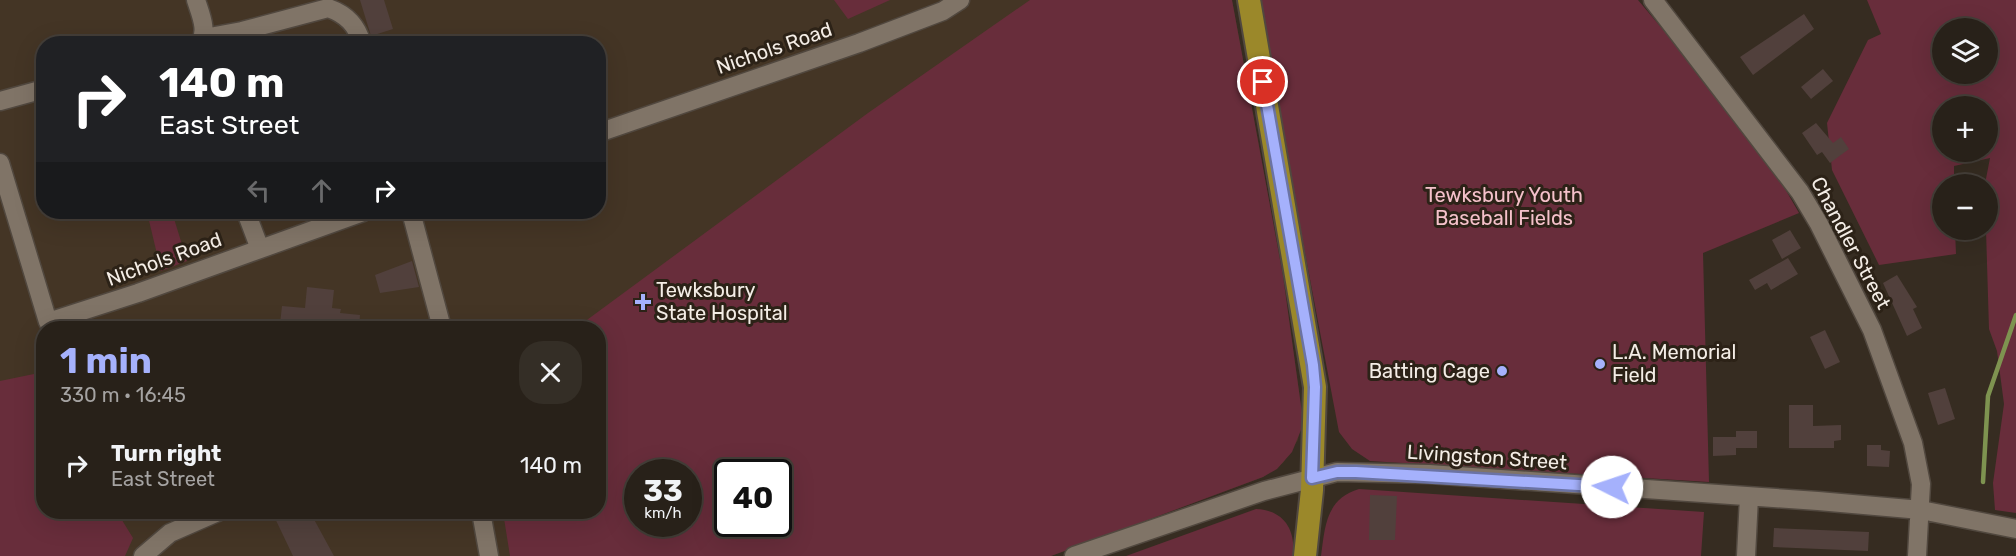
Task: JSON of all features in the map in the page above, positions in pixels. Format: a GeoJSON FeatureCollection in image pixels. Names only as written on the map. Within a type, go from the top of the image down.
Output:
{"type":"FeatureCollection","features":[{"type":"Feature","properties":{"kind":"main road"},"geometry":{"type":"LineString","coordinates":[[1248,0],[1313,365],[1315,387],[1312,478],[1305,556]]}},
{"type":"Feature","properties":{"kind":"street"},"geometry":{"type":"LineString","coordinates":[[196,0],[203,23],[201,36]]}},
{"type":"Feature","properties":{"kind":"street","name":"Nichols Road"},"geometry":{"type":"LineString","coordinates":[[606,130],[876,37],[943,11],[960,0]]}},
{"type":"Feature","properties":{"kind":"street","name":"Chandler Street"},"geometry":{"type":"LineString","coordinates":[[1653,0],[1782,167],[1819,224],[1872,330],[1899,402],[1920,471],[1921,510],[1917,556]]}},
{"type":"Feature","properties":{"kind":"street"},"geometry":{"type":"LineString","coordinates":[[222,36],[328,8],[348,18],[360,36]]}},
{"type":"Feature","properties":{"kind":"street"},"geometry":{"type":"LineString","coordinates":[[0,101],[36,91]]}},
{"type":"Feature","properties":{"kind":"street","name":"Nichols Road"},"geometry":{"type":"LineString","coordinates":[[0,163],[48,321]]}},
{"type":"Feature","properties":{"kind":"street"},"geometry":{"type":"LineString","coordinates":[[249,219],[260,249]]}},
{"type":"Feature","properties":{"kind":"street","name":"Nichols Road"},"geometry":{"type":"LineString","coordinates":[[51,321],[138,293],[344,219]]}},
{"type":"Feature","properties":{"kind":"street"},"geometry":{"type":"LineString","coordinates":[[413,219],[440,321]]}},
{"type":"Feature","properties":{"kind":"street","name":"Livingston Street"},"geometry":{"type":"LineString","coordinates":[[1074,556],[1185,517],[1337,472],[1430,474],[1921,510],[2016,529]]}},
{"type":"Feature","properties":{"kind":"street"},"geometry":{"type":"LineString","coordinates":[[1746,556],[1749,497]]}},
{"type":"Feature","properties":{"kind":"street"},"geometry":{"type":"LineString","coordinates":[[143,556],[170,533],[202,519]]}},
{"type":"Feature","properties":{"kind":"street"},"geometry":{"type":"LineString","coordinates":[[482,519],[489,556]]}},
{"type":"Feature","properties":{"kind":"shaded area","name":"Tewksbury State Hospital"},"geometry":{"type":"Polygon","coordinates":[[[0,0],[1232,0],[1283,276],[1302,413],[1298,440],[1283,463],[1263,477],[1051,556],[0,556],[0,0]]]}},
{"type":"Feature","properties":{"kind":"green space"},"geometry":{"type":"Polygon","coordinates":[[[834,0],[890,0],[848,19],[834,0]]]}},
{"type":"Feature","properties":{"kind":"green space","name":"Tewksbury State Hospital"},"geometry":{"type":"Polygon","coordinates":[[[1030,0],[1232,0],[1283,276],[1302,413],[1301,430],[1292,452],[1277,469],[1263,477],[1051,556],[510,556],[504,519],[606,519],[606,321],[586,321],[868,113],[1030,0]]]}},
{"type":"Feature","properties":{"kind":"green space","name":"Tewksbury Youth Baseball Fields"},"geometry":{"type":"Polygon","coordinates":[[[1257,0],[1638,0],[1760,145],[1799,213],[1703,253],[1709,482],[1370,461],[1352,449],[1339,432],[1257,0]]]}},
{"type":"Feature","properties":{"kind":"green space"},"geometry":{"type":"Polygon","coordinates":[[[1867,0],[2016,0],[2016,513],[1995,510],[1993,483],[2004,404],[1997,351],[1989,329],[1986,240],[1998,240],[1998,174],[1987,174],[1989,162],[1998,162],[1998,96],[1932,96],[1932,162],[1972,162],[1954,166],[1954,174],[1932,174],[1932,240],[1955,240],[1956,254],[1879,265],[1832,170],[1827,123],[1868,40],[1881,34],[1867,0]]]}},
{"type":"Feature","properties":{"kind":"green space"},"geometry":{"type":"Polygon","coordinates":[[[149,219],[174,219],[187,261],[161,271],[149,219]]]}},
{"type":"Feature","properties":{"kind":"green space"},"geometry":{"type":"Polygon","coordinates":[[[34,374],[36,376],[36,519],[121,519],[133,538],[125,556],[0,556],[0,381],[34,374]]]}},
{"type":"Feature","properties":{"kind":"green space"},"geometry":{"type":"Polygon","coordinates":[[[1359,489],[1704,512],[1701,556],[1321,556],[1329,515],[1340,499],[1359,489]]]}},
{"type":"Feature","properties":{"kind":"green space"},"geometry":{"type":"Polygon","coordinates":[[[1256,509],[1274,513],[1286,523],[1292,538],[1293,556],[1126,556],[1256,509]]]}},
{"type":"Feature","properties":{"kind":"building"},"geometry":{"type":"Polygon","coordinates":[[[360,0],[384,0],[393,29],[371,36],[360,0]]]}},
{"type":"Feature","properties":{"kind":"building"},"geometry":{"type":"Polygon","coordinates":[[[1804,14],[1814,29],[1753,75],[1740,57],[1804,14]]]}},
{"type":"Feature","properties":{"kind":"building"},"geometry":{"type":"Polygon","coordinates":[[[1823,69],[1833,81],[1811,99],[1801,87],[1823,69]]]}},
{"type":"Feature","properties":{"kind":"building"},"geometry":{"type":"Polygon","coordinates":[[[1816,123],[1833,143],[1841,137],[1849,149],[1830,163],[1822,152],[1817,155],[1802,133],[1816,123]]]}},
{"type":"Feature","properties":{"kind":"building"},"geometry":{"type":"Polygon","coordinates":[[[1790,230],[1801,248],[1782,259],[1772,240],[1790,230]]]}},
{"type":"Feature","properties":{"kind":"building"},"geometry":{"type":"Polygon","coordinates":[[[1788,258],[1798,274],[1771,290],[1767,283],[1755,290],[1749,280],[1788,258]]]}},
{"type":"Feature","properties":{"kind":"building"},"geometry":{"type":"Polygon","coordinates":[[[412,261],[419,287],[380,293],[375,275],[412,261]]]}},
{"type":"Feature","properties":{"kind":"building"},"geometry":{"type":"Polygon","coordinates":[[[1897,275],[1917,307],[1913,309],[1922,328],[1907,336],[1883,283],[1897,275]]]}},
{"type":"Feature","properties":{"kind":"building"},"geometry":{"type":"Polygon","coordinates":[[[307,287],[334,290],[332,308],[341,309],[340,313],[360,315],[360,321],[280,321],[282,306],[305,308],[307,287]]]}},
{"type":"Feature","properties":{"kind":"building"},"geometry":{"type":"Polygon","coordinates":[[[1825,330],[1840,362],[1825,369],[1810,337],[1825,330]]]}},
{"type":"Feature","properties":{"kind":"building"},"geometry":{"type":"Polygon","coordinates":[[[1945,388],[1955,419],[1938,425],[1928,393],[1945,388]]]}},
{"type":"Feature","properties":{"kind":"building"},"geometry":{"type":"Polygon","coordinates":[[[1789,405],[1813,405],[1813,426],[1841,425],[1841,440],[1834,441],[1834,448],[1789,448],[1789,405]]]}},
{"type":"Feature","properties":{"kind":"building"},"geometry":{"type":"Polygon","coordinates":[[[1736,431],[1757,431],[1757,448],[1736,448],[1736,455],[1713,456],[1713,437],[1736,437],[1736,431]]]}},
{"type":"Feature","properties":{"kind":"building"},"geometry":{"type":"Polygon","coordinates":[[[1867,445],[1881,445],[1881,450],[1890,451],[1889,467],[1867,466],[1867,445]]]}},
{"type":"Feature","properties":{"kind":"building"},"geometry":{"type":"Polygon","coordinates":[[[1370,495],[1397,496],[1395,540],[1369,540],[1370,495]]]}},
{"type":"Feature","properties":{"kind":"building"},"geometry":{"type":"Polygon","coordinates":[[[275,519],[314,519],[334,556],[293,556],[275,519]]]}},
{"type":"Feature","properties":{"kind":"building"},"geometry":{"type":"Polygon","coordinates":[[[1774,528],[1869,532],[1868,551],[1773,547],[1774,528]]]}},
{"type":"Feature","properties":{"kind":"waterway"},"geometry":{"type":"LineString","coordinates":[[1983,482],[1988,396],[2016,315]]}},
{"type":"Feature","properties":{"kind":"place","name":"Tewksbury State Hospital"},"geometry":{"type":"Point","coordinates":[643,302]}},
{"type":"Feature","properties":{"kind":"place","name":"L.A. Memorial Field"},"geometry":{"type":"Point","coordinates":[1600,364]}},
{"type":"Feature","properties":{"kind":"place","name":"Batting Cage"},"geometry":{"type":"Point","coordinates":[1502,371]}},
{"type":"Feature","properties":{"kind":"route"},"geometry":{"type":"LineString","coordinates":[[1263,82],[1313,365],[1315,429],[1312,478],[1337,472],[1430,474],[1612,487]]}}]}
